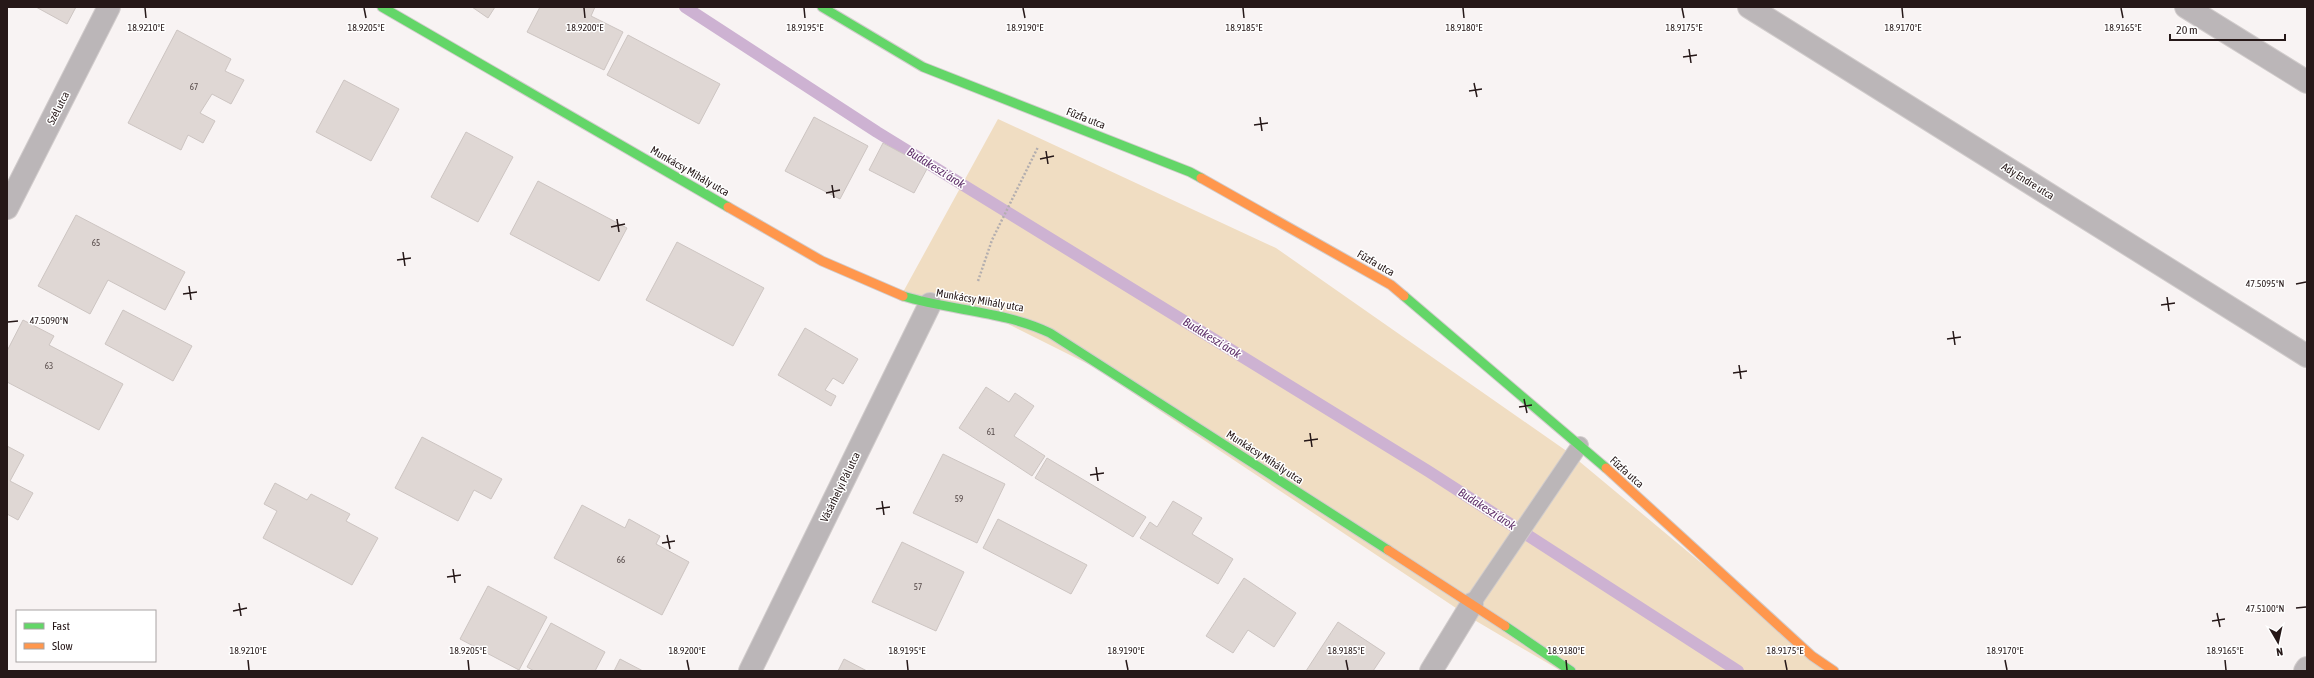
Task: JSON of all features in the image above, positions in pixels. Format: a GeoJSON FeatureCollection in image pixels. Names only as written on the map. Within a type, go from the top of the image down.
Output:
{"type":"FeatureCollection","features":[{"type":"Feature","properties":{"kind":"street","name":"Szél utca"},"geometry":{"type":"LineString","coordinates":[[7,208],[109,7]]}},
{"type":"Feature","properties":{"kind":"street","name":"Munkácsy Mihály utca"},"geometry":{"type":"LineString","coordinates":[[382,7],[822,261],[882,289],[930,304],[1026,321],[1050,333],[1472,604],[1571,671]]}},
{"type":"Feature","properties":{"kind":"street","name":"Fűzfa utca"},"geometry":{"type":"LineString","coordinates":[[822,7],[923,67],[1190,172],[1391,285],[1580,445],[1812,656],[1834,671]]}},
{"type":"Feature","properties":{"kind":"street","name":"Ady Endre utca"},"geometry":{"type":"LineString","coordinates":[[1750,7],[2307,356]]}},
{"type":"Feature","properties":{"kind":"street"},"geometry":{"type":"LineString","coordinates":[[2186,7],[2307,82]]}},
{"type":"Feature","properties":{"kind":"street","name":"Vásárhelyi Pál utca"},"geometry":{"type":"LineString","coordinates":[[750,671],[930,304]]}},
{"type":"Feature","properties":{"kind":"street"},"geometry":{"type":"LineString","coordinates":[[1431,671],[1472,604]]}},
{"type":"Feature","properties":{"kind":"lane"},"geometry":{"type":"LineString","coordinates":[[1472,604],[1580,445]]}},
{"type":"Feature","properties":{"kind":"path"},"geometry":{"type":"LineString","coordinates":[[967,310],[992,240],[1053,118]]}},
{"type":"Feature","properties":{"kind":"shaded area"},"geometry":{"type":"Polygon","coordinates":[[[998,119],[1276,248],[1568,452],[1831,671],[1561,671],[1471,618],[1094,367],[970,305],[902,294],[998,119]]]}},
{"type":"Feature","properties":{"kind":"building"},"geometry":{"type":"Polygon","coordinates":[[[36,7],[76,7],[67,24],[36,7]]]}},
{"type":"Feature","properties":{"kind":"building"},"geometry":{"type":"Polygon","coordinates":[[[472,7],[495,7],[488,18],[472,7]]]}},
{"type":"Feature","properties":{"kind":"building"},"geometry":{"type":"Polygon","coordinates":[[[540,7],[595,7],[591,16],[623,32],[604,70],[527,32],[540,7]]]}},
{"type":"Feature","properties":{"kind":"building"},"geometry":{"type":"Polygon","coordinates":[[[177,30],[231,59],[225,71],[244,80],[231,104],[212,94],[200,113],[215,121],[203,143],[188,135],[181,150],[128,123],[177,30]]]}},
{"type":"Feature","properties":{"kind":"building"},"geometry":{"type":"Polygon","coordinates":[[[628,35],[720,84],[699,124],[607,75],[628,35]]]}},
{"type":"Feature","properties":{"kind":"building"},"geometry":{"type":"Polygon","coordinates":[[[344,80],[399,109],[371,161],[316,132],[344,80]]]}},
{"type":"Feature","properties":{"kind":"building"},"geometry":{"type":"Polygon","coordinates":[[[814,117],[868,146],[840,199],[785,171],[814,117]]]}},
{"type":"Feature","properties":{"kind":"building"},"geometry":{"type":"Polygon","coordinates":[[[466,132],[513,157],[478,222],[431,197],[466,132]]]}},
{"type":"Feature","properties":{"kind":"building"},"geometry":{"type":"Polygon","coordinates":[[[883,143],[928,167],[914,193],[869,170],[883,143]]]}},
{"type":"Feature","properties":{"kind":"building"},"geometry":{"type":"Polygon","coordinates":[[[538,181],[627,228],[599,281],[510,234],[538,181]]]}},
{"type":"Feature","properties":{"kind":"building"},"geometry":{"type":"Polygon","coordinates":[[[76,215],[185,272],[165,310],[108,280],[90,314],[38,286],[76,215]]]}},
{"type":"Feature","properties":{"kind":"building"},"geometry":{"type":"Polygon","coordinates":[[[677,242],[764,288],[733,346],[646,300],[677,242]]]}},
{"type":"Feature","properties":{"kind":"building"},"geometry":{"type":"Polygon","coordinates":[[[123,310],[192,346],[173,381],[105,344],[123,310]]]}},
{"type":"Feature","properties":{"kind":"building"},"geometry":{"type":"Polygon","coordinates":[[[23,320],[54,336],[49,345],[123,384],[99,430],[7,382],[7,351],[23,320]]]}},
{"type":"Feature","properties":{"kind":"building"},"geometry":{"type":"Polygon","coordinates":[[[805,328],[858,359],[843,384],[833,378],[825,390],[836,396],[831,406],[778,375],[805,328]]]}},
{"type":"Feature","properties":{"kind":"building"},"geometry":{"type":"Polygon","coordinates":[[[986,387],[1009,402],[1015,393],[1034,406],[1014,436],[1045,456],[1032,476],[959,428],[986,387]]]}},
{"type":"Feature","properties":{"kind":"building"},"geometry":{"type":"Polygon","coordinates":[[[422,437],[502,479],[491,499],[474,490],[458,521],[395,488],[422,437]]]}},
{"type":"Feature","properties":{"kind":"building"},"geometry":{"type":"Polygon","coordinates":[[[7,446],[24,455],[10,481],[33,493],[18,520],[7,514],[7,446]]]}},
{"type":"Feature","properties":{"kind":"building"},"geometry":{"type":"Polygon","coordinates":[[[943,454],[1005,484],[977,543],[913,513],[943,454]]]}},
{"type":"Feature","properties":{"kind":"building"},"geometry":{"type":"Polygon","coordinates":[[[1047,458],[1146,517],[1133,537],[1035,478],[1047,458]]]}},
{"type":"Feature","properties":{"kind":"building"},"geometry":{"type":"Polygon","coordinates":[[[275,483],[307,500],[311,494],[350,514],[346,521],[378,538],[352,585],[263,538],[277,511],[264,504],[275,483]]]}},
{"type":"Feature","properties":{"kind":"building"},"geometry":{"type":"Polygon","coordinates":[[[1173,501],[1202,518],[1192,534],[1233,559],[1218,584],[1140,538],[1150,522],[1157,527],[1173,501]]]}},
{"type":"Feature","properties":{"kind":"building"},"geometry":{"type":"Polygon","coordinates":[[[582,505],[625,528],[629,519],[660,536],[656,544],[689,562],[662,615],[554,558],[582,505]]]}},
{"type":"Feature","properties":{"kind":"building"},"geometry":{"type":"Polygon","coordinates":[[[998,519],[1087,565],[1071,594],[983,548],[998,519]]]}},
{"type":"Feature","properties":{"kind":"building"},"geometry":{"type":"Polygon","coordinates":[[[902,542],[964,572],[936,631],[872,602],[902,542]]]}},
{"type":"Feature","properties":{"kind":"building"},"geometry":{"type":"Polygon","coordinates":[[[1244,578],[1296,613],[1274,647],[1248,630],[1233,653],[1206,636],[1244,578]]]}},
{"type":"Feature","properties":{"kind":"building"},"geometry":{"type":"Polygon","coordinates":[[[488,586],[547,617],[519,670],[460,639],[488,586]]]}},
{"type":"Feature","properties":{"kind":"building"},"geometry":{"type":"Polygon","coordinates":[[[1338,622],[1385,653],[1373,671],[1306,671],[1338,622]]]}},
{"type":"Feature","properties":{"kind":"building"},"geometry":{"type":"Polygon","coordinates":[[[551,623],[605,652],[595,671],[534,671],[527,667],[551,623]]]}},
{"type":"Feature","properties":{"kind":"building"},"geometry":{"type":"Polygon","coordinates":[[[620,659],[643,671],[614,671],[620,659]]]}},
{"type":"Feature","properties":{"kind":"building"},"geometry":{"type":"Polygon","coordinates":[[[844,659],[867,671],[838,671],[844,659]]]}},
{"type":"Feature","properties":{"kind":"waterway","name":"Budakeszi árok"},"geometry":{"type":"LineString","coordinates":[[685,7],[877,132],[1428,471],[1738,671]]}},
{"type":"Feature","properties":{"kind":"traffic: fast"},"geometry":{"type":"LineString","coordinates":[[382,7],[728,207]]}},
{"type":"Feature","properties":{"kind":"traffic: fast"},"geometry":{"type":"LineString","coordinates":[[822,7],[923,67],[1190,172],[1201,178]]}},
{"type":"Feature","properties":{"kind":"traffic: fast"},"geometry":{"type":"LineString","coordinates":[[903,296],[1015,320],[1050,333],[1388,550]]}},
{"type":"Feature","properties":{"kind":"traffic: fast"},"geometry":{"type":"LineString","coordinates":[[1404,296],[1606,468]]}},
{"type":"Feature","properties":{"kind":"traffic: fast"},"geometry":{"type":"LineString","coordinates":[[1505,626],[1571,671]]}},
{"type":"Feature","properties":{"kind":"traffic: slow"},"geometry":{"type":"LineString","coordinates":[[1201,178],[1391,285],[1404,296]]}},
{"type":"Feature","properties":{"kind":"traffic: slow"},"geometry":{"type":"LineString","coordinates":[[728,207],[822,261],[903,296]]}},
{"type":"Feature","properties":{"kind":"traffic: slow"},"geometry":{"type":"LineString","coordinates":[[1606,468],[1812,656],[1834,671]]}},
{"type":"Feature","properties":{"kind":"traffic: slow"},"geometry":{"type":"LineString","coordinates":[[1388,550],[1505,626]]}}]}
